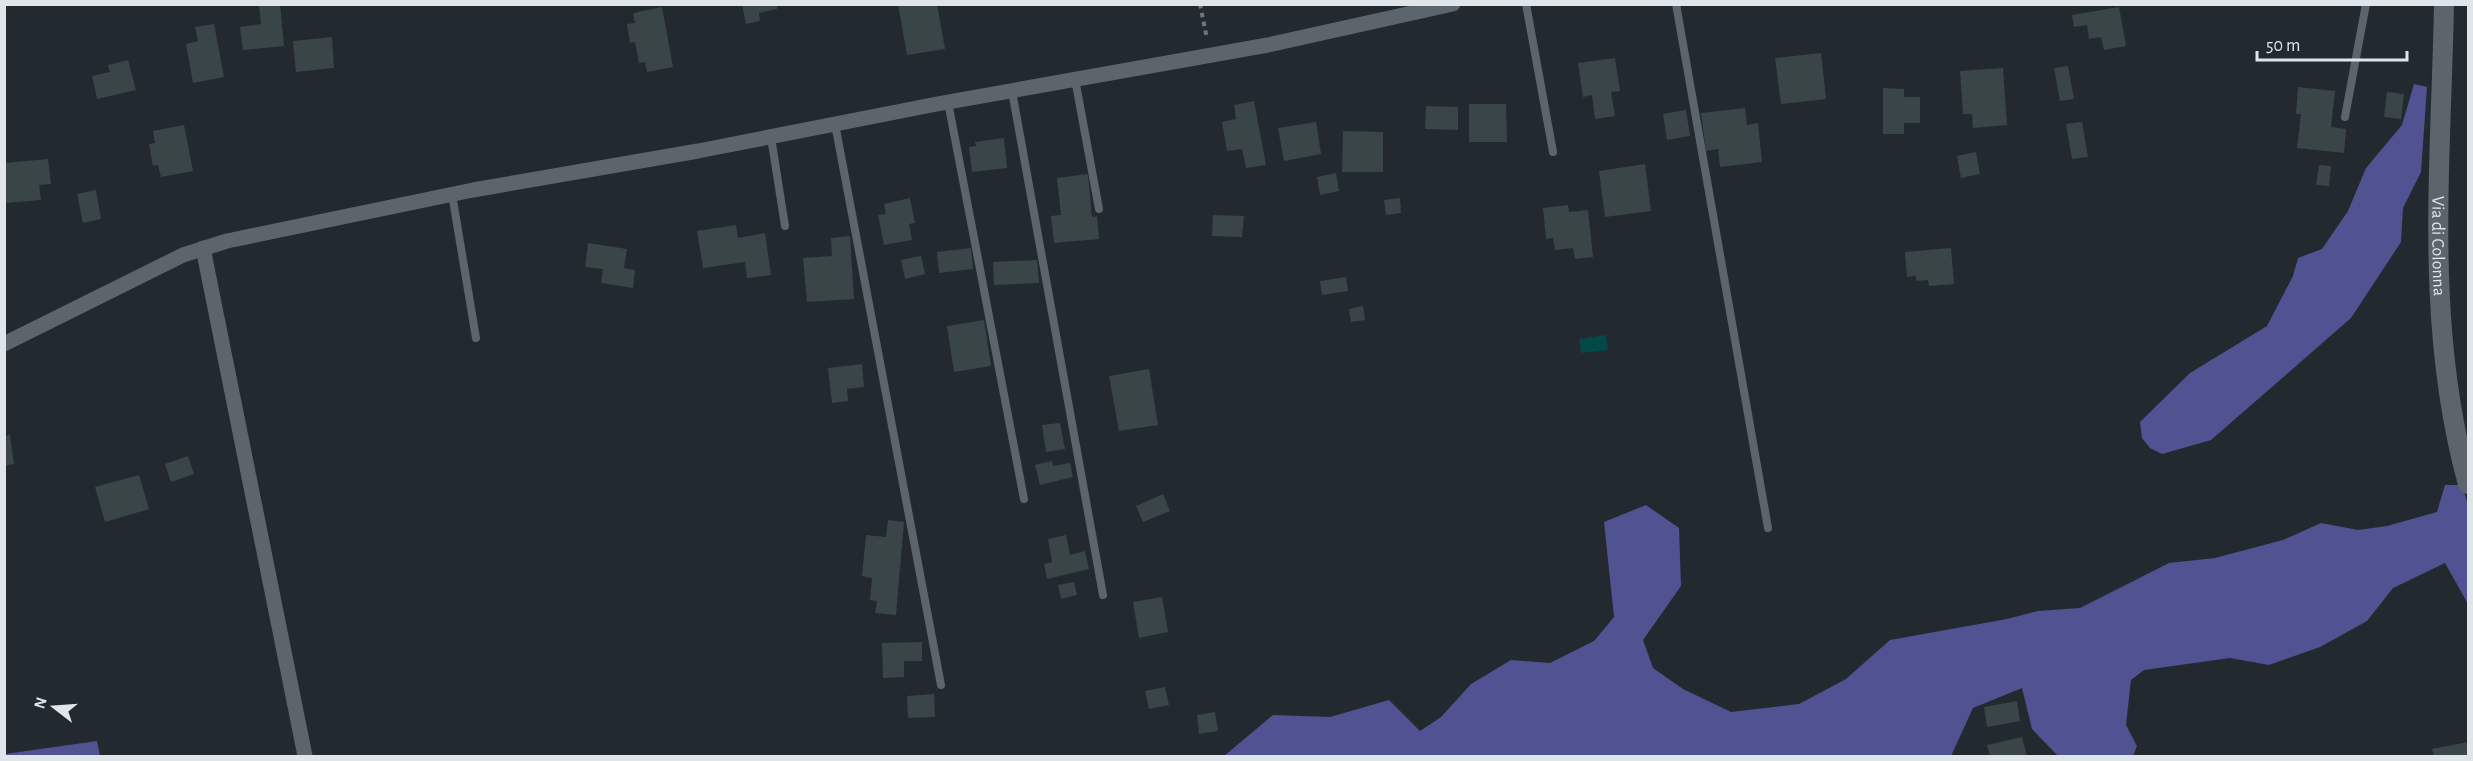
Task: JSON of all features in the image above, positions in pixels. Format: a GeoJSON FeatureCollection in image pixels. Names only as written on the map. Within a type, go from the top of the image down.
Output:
{"type":"FeatureCollection","features":[{"type":"Feature","properties":{"kind":"street"},"geometry":{"type":"LineString","coordinates":[[4,344],[203,248],[452,194],[1209,56],[1453,4]]}},
{"type":"Feature","properties":{"kind":"street","name":"Via di Colonna"},"geometry":{"type":"LineString","coordinates":[[2444,4],[2439,311],[2448,393],[2469,484]]}},
{"type":"Feature","properties":{"kind":"street"},"geometry":{"type":"LineString","coordinates":[[203,248],[305,756]]}},
{"type":"Feature","properties":{"kind":"lane"},"geometry":{"type":"LineString","coordinates":[[1526,4],[1553,152]]}},
{"type":"Feature","properties":{"kind":"lane"},"geometry":{"type":"LineString","coordinates":[[1676,4],[1768,528]]}},
{"type":"Feature","properties":{"kind":"lane"},"geometry":{"type":"LineString","coordinates":[[2345,117],[2366,4]]}},
{"type":"Feature","properties":{"kind":"lane"},"geometry":{"type":"LineString","coordinates":[[1075,79],[1099,209]]}},
{"type":"Feature","properties":{"kind":"lane"},"geometry":{"type":"LineString","coordinates":[[1012,91],[1104,595]]}},
{"type":"Feature","properties":{"kind":"lane"},"geometry":{"type":"LineString","coordinates":[[948,102],[1024,499]]}},
{"type":"Feature","properties":{"kind":"lane"},"geometry":{"type":"LineString","coordinates":[[835,124],[941,685]]}},
{"type":"Feature","properties":{"kind":"lane"},"geometry":{"type":"LineString","coordinates":[[771,137],[785,226]]}},
{"type":"Feature","properties":{"kind":"lane"},"geometry":{"type":"LineString","coordinates":[[452,194],[476,338]]}},
{"type":"Feature","properties":{"kind":"path"},"geometry":{"type":"LineString","coordinates":[[1200,4],[1209,56]]}},
{"type":"Feature","properties":{"kind":"shaded area"},"geometry":{"type":"Polygon","coordinates":[[[2414,84],[2427,87],[2421,172],[2403,208],[2401,242],[2351,318],[2211,440],[2162,454],[2150,448],[2142,438],[2140,422],[2190,373],[2267,326],[2293,276],[2298,258],[2322,249],[2348,211],[2366,168],[2402,125],[2414,84]]]}},
{"type":"Feature","properties":{"kind":"shaded area"},"geometry":{"type":"Polygon","coordinates":[[[1606,335],[1608,350],[1581,353],[1579,339],[1606,335]]]}},
{"type":"Feature","properties":{"kind":"shaded area"},"geometry":{"type":"Polygon","coordinates":[[[2445,485],[2462,485],[2468,505],[2468,604],[2445,563],[2393,588],[2367,621],[2320,647],[2269,665],[2230,658],[2144,670],[2131,680],[2126,725],[2137,746],[2133,756],[2058,756],[2032,729],[2022,688],[1973,708],[1951,756],[1224,756],[1273,715],[1330,717],[1389,700],[1420,731],[1441,717],[1471,684],[1511,660],[1550,663],[1594,641],[1614,617],[1604,522],[1646,505],[1679,528],[1681,586],[1643,640],[1653,668],[1683,689],[1731,712],[1799,704],[1846,679],[1890,640],[2007,619],[2038,611],[2080,608],[2169,563],[2215,558],[2283,540],[2321,523],[2358,530],[2387,526],[2437,512],[2445,485]]]}},
{"type":"Feature","properties":{"kind":"shaded area"},"geometry":{"type":"Polygon","coordinates":[[[97,741],[100,756],[5,756],[5,754],[97,741]]]}},
{"type":"Feature","properties":{"kind":"building"},"geometry":{"type":"Polygon","coordinates":[[[280,4],[284,46],[243,50],[240,27],[261,24],[259,5],[280,4]]]}},
{"type":"Feature","properties":{"kind":"building"},"geometry":{"type":"Polygon","coordinates":[[[742,4],[777,4],[777,9],[759,13],[760,21],[746,24],[742,4]]]}},
{"type":"Feature","properties":{"kind":"building"},"geometry":{"type":"Polygon","coordinates":[[[898,4],[937,4],[945,49],[907,55],[898,4]]]}},
{"type":"Feature","properties":{"kind":"building"},"geometry":{"type":"Polygon","coordinates":[[[662,7],[673,67],[647,72],[645,62],[639,63],[635,42],[630,43],[627,24],[635,23],[633,13],[662,7]]]}},
{"type":"Feature","properties":{"kind":"building"},"geometry":{"type":"Polygon","coordinates":[[[2119,7],[2126,46],[2104,50],[2101,37],[2089,39],[2087,25],[2074,27],[2072,15],[2119,7]]]}},
{"type":"Feature","properties":{"kind":"building"},"geometry":{"type":"Polygon","coordinates":[[[214,24],[224,77],[193,83],[186,44],[198,41],[195,27],[214,24]]]}},
{"type":"Feature","properties":{"kind":"building"},"geometry":{"type":"Polygon","coordinates":[[[332,37],[334,68],[296,72],[293,41],[332,37]]]}},
{"type":"Feature","properties":{"kind":"building"},"geometry":{"type":"Polygon","coordinates":[[[1821,53],[1826,99],[1781,104],[1775,58],[1821,53]]]}},
{"type":"Feature","properties":{"kind":"building"},"geometry":{"type":"Polygon","coordinates":[[[1615,58],[1620,91],[1611,92],[1615,116],[1595,119],[1592,95],[1583,97],[1578,63],[1615,58]]]}},
{"type":"Feature","properties":{"kind":"building"},"geometry":{"type":"Polygon","coordinates":[[[128,60],[136,90],[97,99],[92,76],[110,72],[108,65],[128,60]]]}},
{"type":"Feature","properties":{"kind":"building"},"geometry":{"type":"Polygon","coordinates":[[[2068,66],[2074,99],[2060,101],[2054,68],[2068,66]]]}},
{"type":"Feature","properties":{"kind":"building"},"geometry":{"type":"Polygon","coordinates":[[[2003,68],[2007,125],[1973,128],[1972,114],[1963,114],[1960,71],[2003,68]]]}},
{"type":"Feature","properties":{"kind":"building"},"geometry":{"type":"Polygon","coordinates":[[[2298,87],[2335,91],[2331,127],[2346,129],[2344,153],[2297,148],[2301,114],[2296,114],[2298,87]]]}},
{"type":"Feature","properties":{"kind":"building"},"geometry":{"type":"Polygon","coordinates":[[[1883,88],[1904,89],[1904,97],[1920,97],[1920,123],[1904,123],[1904,134],[1883,134],[1883,88]]]}},
{"type":"Feature","properties":{"kind":"building"},"geometry":{"type":"Polygon","coordinates":[[[2387,92],[2404,94],[2401,119],[2384,117],[2387,92]]]}},
{"type":"Feature","properties":{"kind":"building"},"geometry":{"type":"Polygon","coordinates":[[[1254,101],[1266,165],[1246,168],[1242,149],[1227,151],[1222,122],[1236,119],[1234,105],[1254,101]]]}},
{"type":"Feature","properties":{"kind":"building"},"geometry":{"type":"Polygon","coordinates":[[[1469,104],[1506,104],[1507,142],[1469,142],[1469,104]]]}},
{"type":"Feature","properties":{"kind":"building"},"geometry":{"type":"Polygon","coordinates":[[[1426,106],[1458,107],[1458,130],[1425,129],[1426,106]]]}},
{"type":"Feature","properties":{"kind":"building"},"geometry":{"type":"Polygon","coordinates":[[[1745,108],[1747,125],[1758,123],[1762,162],[1720,167],[1718,149],[1706,151],[1701,113],[1745,108]]]}},
{"type":"Feature","properties":{"kind":"building"},"geometry":{"type":"Polygon","coordinates":[[[1686,110],[1690,136],[1667,140],[1663,114],[1686,110]]]}},
{"type":"Feature","properties":{"kind":"building"},"geometry":{"type":"Polygon","coordinates":[[[1316,122],[1321,154],[1284,161],[1278,128],[1316,122]]]}},
{"type":"Feature","properties":{"kind":"building"},"geometry":{"type":"Polygon","coordinates":[[[2082,122],[2088,157],[2072,159],[2066,124],[2082,122]]]}},
{"type":"Feature","properties":{"kind":"building"},"geometry":{"type":"Polygon","coordinates":[[[184,125],[193,171],[161,177],[158,165],[153,166],[149,144],[155,143],[153,131],[184,125]]]}},
{"type":"Feature","properties":{"kind":"building"},"geometry":{"type":"Polygon","coordinates":[[[1343,131],[1383,132],[1383,172],[1342,172],[1343,131]]]}},
{"type":"Feature","properties":{"kind":"building"},"geometry":{"type":"Polygon","coordinates":[[[1004,138],[1007,168],[972,172],[969,147],[976,146],[975,142],[1004,138]]]}},
{"type":"Feature","properties":{"kind":"building"},"geometry":{"type":"Polygon","coordinates":[[[1976,152],[1980,174],[1961,178],[1957,156],[1976,152]]]}},
{"type":"Feature","properties":{"kind":"building"},"geometry":{"type":"Polygon","coordinates":[[[48,159],[51,184],[39,185],[41,200],[6,203],[4,163],[48,159]]]}},
{"type":"Feature","properties":{"kind":"building"},"geometry":{"type":"Polygon","coordinates":[[[1645,164],[1651,211],[1605,217],[1599,171],[1645,164]]]}},
{"type":"Feature","properties":{"kind":"building"},"geometry":{"type":"Polygon","coordinates":[[[2319,165],[2331,166],[2329,186],[2316,185],[2319,165]]]}},
{"type":"Feature","properties":{"kind":"building"},"geometry":{"type":"Polygon","coordinates":[[[1336,173],[1339,191],[1320,195],[1317,177],[1336,173]]]}},
{"type":"Feature","properties":{"kind":"building"},"geometry":{"type":"Polygon","coordinates":[[[1088,174],[1092,217],[1097,216],[1099,239],[1054,243],[1051,216],[1061,215],[1057,178],[1088,174]]]}},
{"type":"Feature","properties":{"kind":"building"},"geometry":{"type":"Polygon","coordinates":[[[96,190],[101,219],[83,223],[77,194],[96,190]]]}},
{"type":"Feature","properties":{"kind":"building"},"geometry":{"type":"Polygon","coordinates":[[[910,198],[915,223],[909,224],[912,240],[884,245],[878,215],[886,214],[884,204],[910,198]]]}},
{"type":"Feature","properties":{"kind":"building"},"geometry":{"type":"Polygon","coordinates":[[[1400,198],[1401,213],[1386,215],[1384,200],[1400,198]]]}},
{"type":"Feature","properties":{"kind":"building"},"geometry":{"type":"Polygon","coordinates":[[[1568,205],[1569,212],[1588,210],[1593,257],[1575,259],[1573,248],[1555,250],[1553,238],[1546,239],[1543,208],[1568,205]]]}},
{"type":"Feature","properties":{"kind":"building"},"geometry":{"type":"Polygon","coordinates":[[[1213,215],[1244,216],[1242,237],[1212,236],[1213,215]]]}},
{"type":"Feature","properties":{"kind":"building"},"geometry":{"type":"Polygon","coordinates":[[[736,225],[738,238],[765,233],[771,275],[747,278],[745,262],[703,268],[697,231],[736,225]]]}},
{"type":"Feature","properties":{"kind":"building"},"geometry":{"type":"Polygon","coordinates":[[[850,236],[854,299],[807,302],[803,258],[832,256],[831,238],[850,236]]]}},
{"type":"Feature","properties":{"kind":"building"},"geometry":{"type":"Polygon","coordinates":[[[588,243],[627,249],[624,268],[635,270],[633,288],[601,283],[603,269],[585,267],[588,243]]]}},
{"type":"Feature","properties":{"kind":"building"},"geometry":{"type":"Polygon","coordinates":[[[971,248],[973,269],[939,273],[937,252],[971,248]]]}},
{"type":"Feature","properties":{"kind":"building"},"geometry":{"type":"Polygon","coordinates":[[[1951,248],[1954,284],[1929,286],[1928,280],[1916,281],[1916,276],[1907,277],[1905,252],[1951,248]]]}},
{"type":"Feature","properties":{"kind":"building"},"geometry":{"type":"Polygon","coordinates":[[[921,256],[925,274],[905,279],[901,260],[921,256]]]}},
{"type":"Feature","properties":{"kind":"building"},"geometry":{"type":"Polygon","coordinates":[[[1037,260],[1039,283],[994,285],[993,262],[1037,260]]]}},
{"type":"Feature","properties":{"kind":"building"},"geometry":{"type":"Polygon","coordinates":[[[1346,277],[1348,291],[1322,295],[1320,281],[1346,277]]]}},
{"type":"Feature","properties":{"kind":"building"},"geometry":{"type":"Polygon","coordinates":[[[1363,306],[1365,320],[1351,322],[1349,309],[1363,306]]]}},
{"type":"Feature","properties":{"kind":"building"},"geometry":{"type":"Polygon","coordinates":[[[984,320],[991,366],[954,372],[947,326],[984,320]]]}},
{"type":"Feature","properties":{"kind":"building"},"geometry":{"type":"Polygon","coordinates":[[[862,364],[864,387],[847,389],[848,401],[832,403],[828,368],[862,364]]]}},
{"type":"Feature","properties":{"kind":"building"},"geometry":{"type":"Polygon","coordinates":[[[1149,369],[1158,425],[1119,431],[1109,376],[1149,369]]]}},
{"type":"Feature","properties":{"kind":"building"},"geometry":{"type":"Polygon","coordinates":[[[1060,423],[1065,449],[1046,452],[1042,425],[1060,423]]]}},
{"type":"Feature","properties":{"kind":"building"},"geometry":{"type":"Polygon","coordinates":[[[10,435],[14,464],[4,466],[4,436],[10,435]]]}},
{"type":"Feature","properties":{"kind":"building"},"geometry":{"type":"Polygon","coordinates":[[[188,456],[194,474],[171,482],[165,464],[188,456]]]}},
{"type":"Feature","properties":{"kind":"building"},"geometry":{"type":"Polygon","coordinates":[[[1052,461],[1053,466],[1070,463],[1073,477],[1040,485],[1035,465],[1052,461]]]}},
{"type":"Feature","properties":{"kind":"building"},"geometry":{"type":"Polygon","coordinates":[[[139,475],[149,509],[105,522],[95,487],[139,475]]]}},
{"type":"Feature","properties":{"kind":"building"},"geometry":{"type":"Polygon","coordinates":[[[1163,494],[1170,511],[1143,522],[1136,506],[1163,494]]]}},
{"type":"Feature","properties":{"kind":"building"},"geometry":{"type":"Polygon","coordinates":[[[888,520],[904,522],[896,615],[875,613],[877,601],[870,600],[872,578],[862,576],[866,535],[886,537],[888,520]]]}},
{"type":"Feature","properties":{"kind":"building"},"geometry":{"type":"Polygon","coordinates":[[[1066,535],[1070,555],[1085,551],[1089,569],[1047,579],[1044,564],[1052,562],[1048,539],[1066,535]]]}},
{"type":"Feature","properties":{"kind":"building"},"geometry":{"type":"Polygon","coordinates":[[[1074,582],[1077,595],[1061,599],[1058,585],[1074,582]]]}},
{"type":"Feature","properties":{"kind":"building"},"geometry":{"type":"Polygon","coordinates":[[[1162,597],[1168,632],[1139,638],[1133,602],[1162,597]]]}},
{"type":"Feature","properties":{"kind":"building"},"geometry":{"type":"Polygon","coordinates":[[[922,642],[922,661],[904,661],[904,677],[883,678],[882,643],[922,642]]]}},
{"type":"Feature","properties":{"kind":"building"},"geometry":{"type":"Polygon","coordinates":[[[1165,687],[1169,705],[1149,709],[1145,691],[1165,687]]]}},
{"type":"Feature","properties":{"kind":"building"},"geometry":{"type":"Polygon","coordinates":[[[934,694],[935,717],[908,718],[907,696],[934,694]]]}},
{"type":"Feature","properties":{"kind":"building"},"geometry":{"type":"Polygon","coordinates":[[[2017,701],[2020,721],[1987,727],[1984,707],[2017,701]]]}},
{"type":"Feature","properties":{"kind":"building"},"geometry":{"type":"Polygon","coordinates":[[[1215,712],[1218,731],[1199,734],[1197,715],[1215,712]]]}},
{"type":"Feature","properties":{"kind":"building"},"geometry":{"type":"Polygon","coordinates":[[[2022,737],[2027,756],[1990,756],[1987,745],[2022,737]]]}},
{"type":"Feature","properties":{"kind":"building"},"geometry":{"type":"Polygon","coordinates":[[[2468,742],[2468,756],[2434,756],[2432,749],[2468,742]]]}}]}
